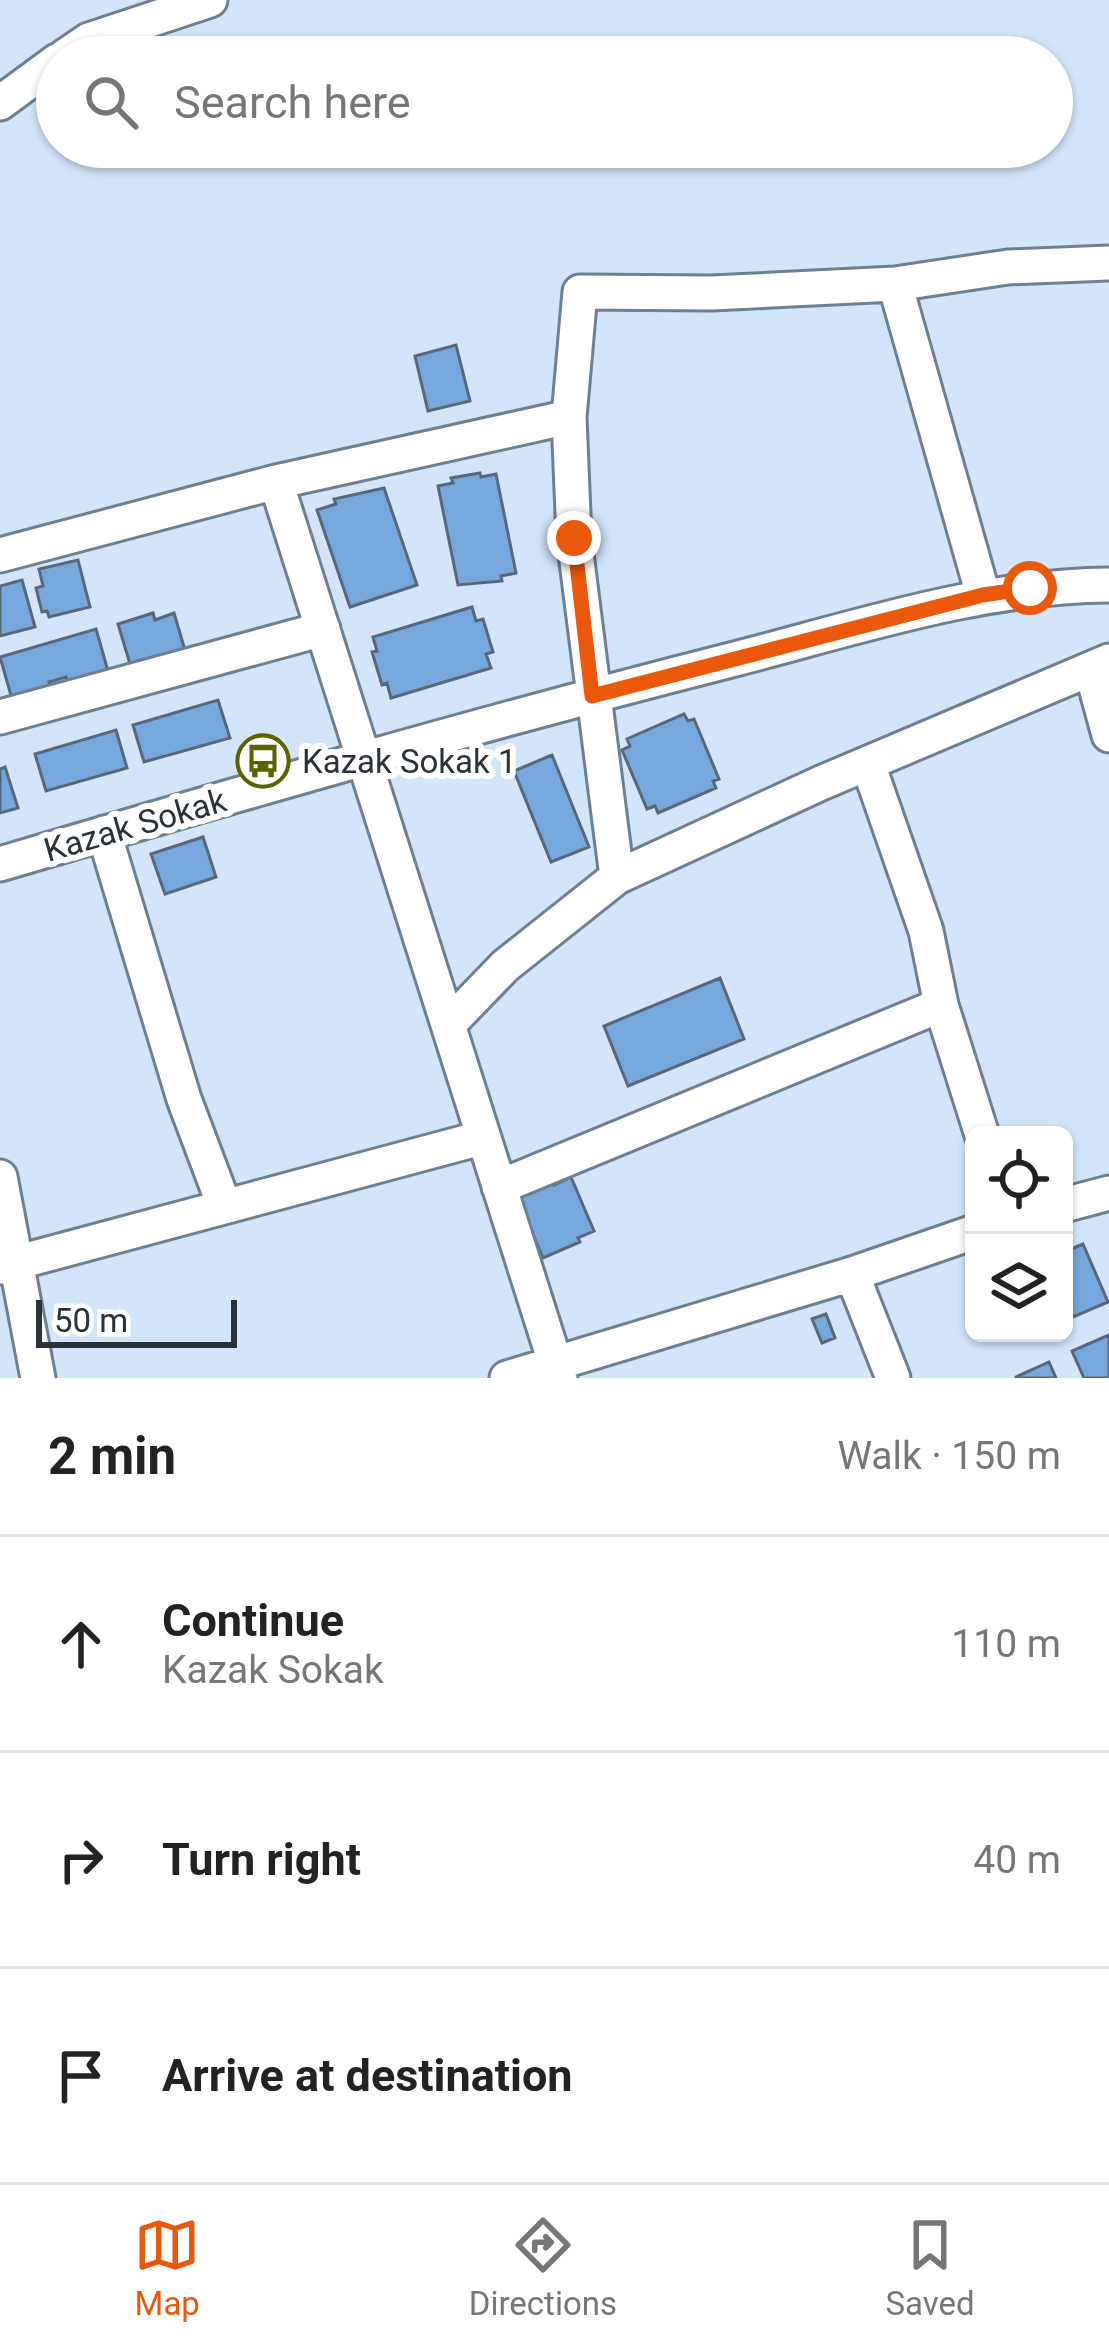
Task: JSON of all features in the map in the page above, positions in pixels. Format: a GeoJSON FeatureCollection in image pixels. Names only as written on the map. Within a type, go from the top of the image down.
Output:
{"type":"FeatureCollection","features":[{"type":"Feature","properties":{"kind":"street"},"geometry":{"type":"LineString","coordinates":[[101,36],[211,0]]}},
{"type":"Feature","properties":{"kind":"street"},"geometry":{"type":"LineString","coordinates":[[0,103],[36,75]]}},
{"type":"Feature","properties":{"kind":"street"},"geometry":{"type":"LineString","coordinates":[[617,878],[574,538],[569,417],[580,292],[712,293],[896,284],[1008,267],[1109,263]]}},
{"type":"Feature","properties":{"kind":"street"},"geometry":{"type":"LineString","coordinates":[[896,284],[983,595]]}},
{"type":"Feature","properties":{"kind":"street"},"geometry":{"type":"LineString","coordinates":[[0,555],[276,482],[569,417]]}},
{"type":"Feature","properties":{"kind":"street"},"geometry":{"type":"LineString","coordinates":[[276,482],[557,1371]]}},
{"type":"Feature","properties":{"kind":"street","name":"Kazak Sokak"},"geometry":{"type":"LineString","coordinates":[[0,864],[592,696],[983,595],[1051,585],[1109,585]]}},
{"type":"Feature","properties":{"kind":"street"},"geometry":{"type":"LineString","coordinates":[[0,717],[323,629]]}},
{"type":"Feature","properties":{"kind":"street"},"geometry":{"type":"LineString","coordinates":[[448,1025],[505,966],[617,878],[1100,665],[1109,735]]}},
{"type":"Feature","properties":{"kind":"street"},"geometry":{"type":"LineString","coordinates":[[868,764],[926,931],[940,1005],[979,1126]]}},
{"type":"Feature","properties":{"kind":"street"},"geometry":{"type":"LineString","coordinates":[[104,833],[184,1099],[224,1205]]}},
{"type":"Feature","properties":{"kind":"street"},"geometry":{"type":"LineString","coordinates":[[499,1187],[940,1005]]}},
{"type":"Feature","properties":{"kind":"street"},"geometry":{"type":"LineString","coordinates":[[9,1264],[481,1138]]}},
{"type":"Feature","properties":{"kind":"street"},"geometry":{"type":"LineString","coordinates":[[0,1177],[9,1264],[38,1378]]}},
{"type":"Feature","properties":{"kind":"street"},"geometry":{"type":"LineString","coordinates":[[1073,1203],[1109,1193]]}},
{"type":"Feature","properties":{"kind":"street"},"geometry":{"type":"LineString","coordinates":[[507,1378],[557,1371],[968,1234]]}},
{"type":"Feature","properties":{"kind":"street"},"geometry":{"type":"LineString","coordinates":[[852,1274],[893,1378]]}},
{"type":"Feature","properties":{"kind":"building"},"geometry":{"type":"Polygon","coordinates":[[[456,345],[470,401],[428,411],[415,356],[456,345]]]}},
{"type":"Feature","properties":{"kind":"building"},"geometry":{"type":"Polygon","coordinates":[[[480,473],[481,477],[496,474],[516,573],[501,576],[502,581],[458,585],[438,486],[453,483],[451,478],[480,473]]]}},
{"type":"Feature","properties":{"kind":"building"},"geometry":{"type":"Polygon","coordinates":[[[384,488],[417,585],[350,607],[317,510],[336,504],[334,499],[384,488]]]}},
{"type":"Feature","properties":{"kind":"building"},"geometry":{"type":"Polygon","coordinates":[[[78,560],[90,607],[49,617],[47,611],[42,612],[36,588],[43,586],[39,569],[78,560]]]}},
{"type":"Feature","properties":{"kind":"building"},"geometry":{"type":"Polygon","coordinates":[[[22,580],[35,627],[0,636],[0,586],[22,580]]]}},
{"type":"Feature","properties":{"kind":"building"},"geometry":{"type":"Polygon","coordinates":[[[472,607],[476,621],[483,619],[493,652],[486,654],[491,668],[391,698],[372,652],[377,651],[373,637],[472,607]]]}},
{"type":"Feature","properties":{"kind":"building"},"geometry":{"type":"Polygon","coordinates":[[[153,613],[155,620],[174,613],[187,657],[133,674],[118,624],[153,613]]]}},
{"type":"Feature","properties":{"kind":"building"},"geometry":{"type":"Polygon","coordinates":[[[96,629],[108,671],[68,683],[66,677],[49,682],[51,688],[12,699],[0,657],[96,629]]]}},
{"type":"Feature","properties":{"kind":"building"},"geometry":{"type":"Polygon","coordinates":[[[218,700],[230,738],[144,762],[133,725],[218,700]]]}},
{"type":"Feature","properties":{"kind":"building"},"geometry":{"type":"Polygon","coordinates":[[[684,714],[688,721],[694,719],[719,779],[713,781],[716,788],[658,813],[655,806],[647,809],[622,750],[630,746],[627,739],[684,714]]]}},
{"type":"Feature","properties":{"kind":"building"},"geometry":{"type":"Polygon","coordinates":[[[116,730],[127,768],[46,791],[35,754],[116,730]]]}},
{"type":"Feature","properties":{"kind":"building"},"geometry":{"type":"Polygon","coordinates":[[[552,755],[589,847],[551,862],[514,771],[552,755]]]}},
{"type":"Feature","properties":{"kind":"building"},"geometry":{"type":"Polygon","coordinates":[[[5,767],[18,808],[0,813],[0,769],[5,767]]]}},
{"type":"Feature","properties":{"kind":"building"},"geometry":{"type":"Polygon","coordinates":[[[203,837],[216,877],[165,894],[151,854],[203,837]]]}},
{"type":"Feature","properties":{"kind":"building"},"geometry":{"type":"Polygon","coordinates":[[[720,978],[744,1039],[628,1086],[604,1026],[720,978]]]}},
{"type":"Feature","properties":{"kind":"building"},"geometry":{"type":"Polygon","coordinates":[[[571,1177],[594,1231],[543,1258],[516,1194],[551,1178],[554,1185],[571,1177]]]}},
{"type":"Feature","properties":{"kind":"building"},"geometry":{"type":"Polygon","coordinates":[[[1083,1244],[1108,1302],[1073,1317],[1073,1248],[1083,1244]]]}},
{"type":"Feature","properties":{"kind":"building"},"geometry":{"type":"Polygon","coordinates":[[[826,1314],[835,1338],[822,1343],[812,1319],[826,1314]]]}},
{"type":"Feature","properties":{"kind":"building"},"geometry":{"type":"Polygon","coordinates":[[[1109,1335],[1109,1378],[1084,1378],[1072,1351],[1109,1335]]]}},
{"type":"Feature","properties":{"kind":"building"},"geometry":{"type":"Polygon","coordinates":[[[1049,1362],[1056,1378],[1016,1378],[1016,1377],[1049,1362]]]}},
{"type":"Feature","properties":{"kind":"place","name":"Kazak Sokak 1"},"geometry":{"type":"Point","coordinates":[263,761]}},
{"type":"Feature","properties":{"kind":"route"},"geometry":{"type":"LineString","coordinates":[[574,538],[592,696],[983,595],[1030,588]]}}]}
